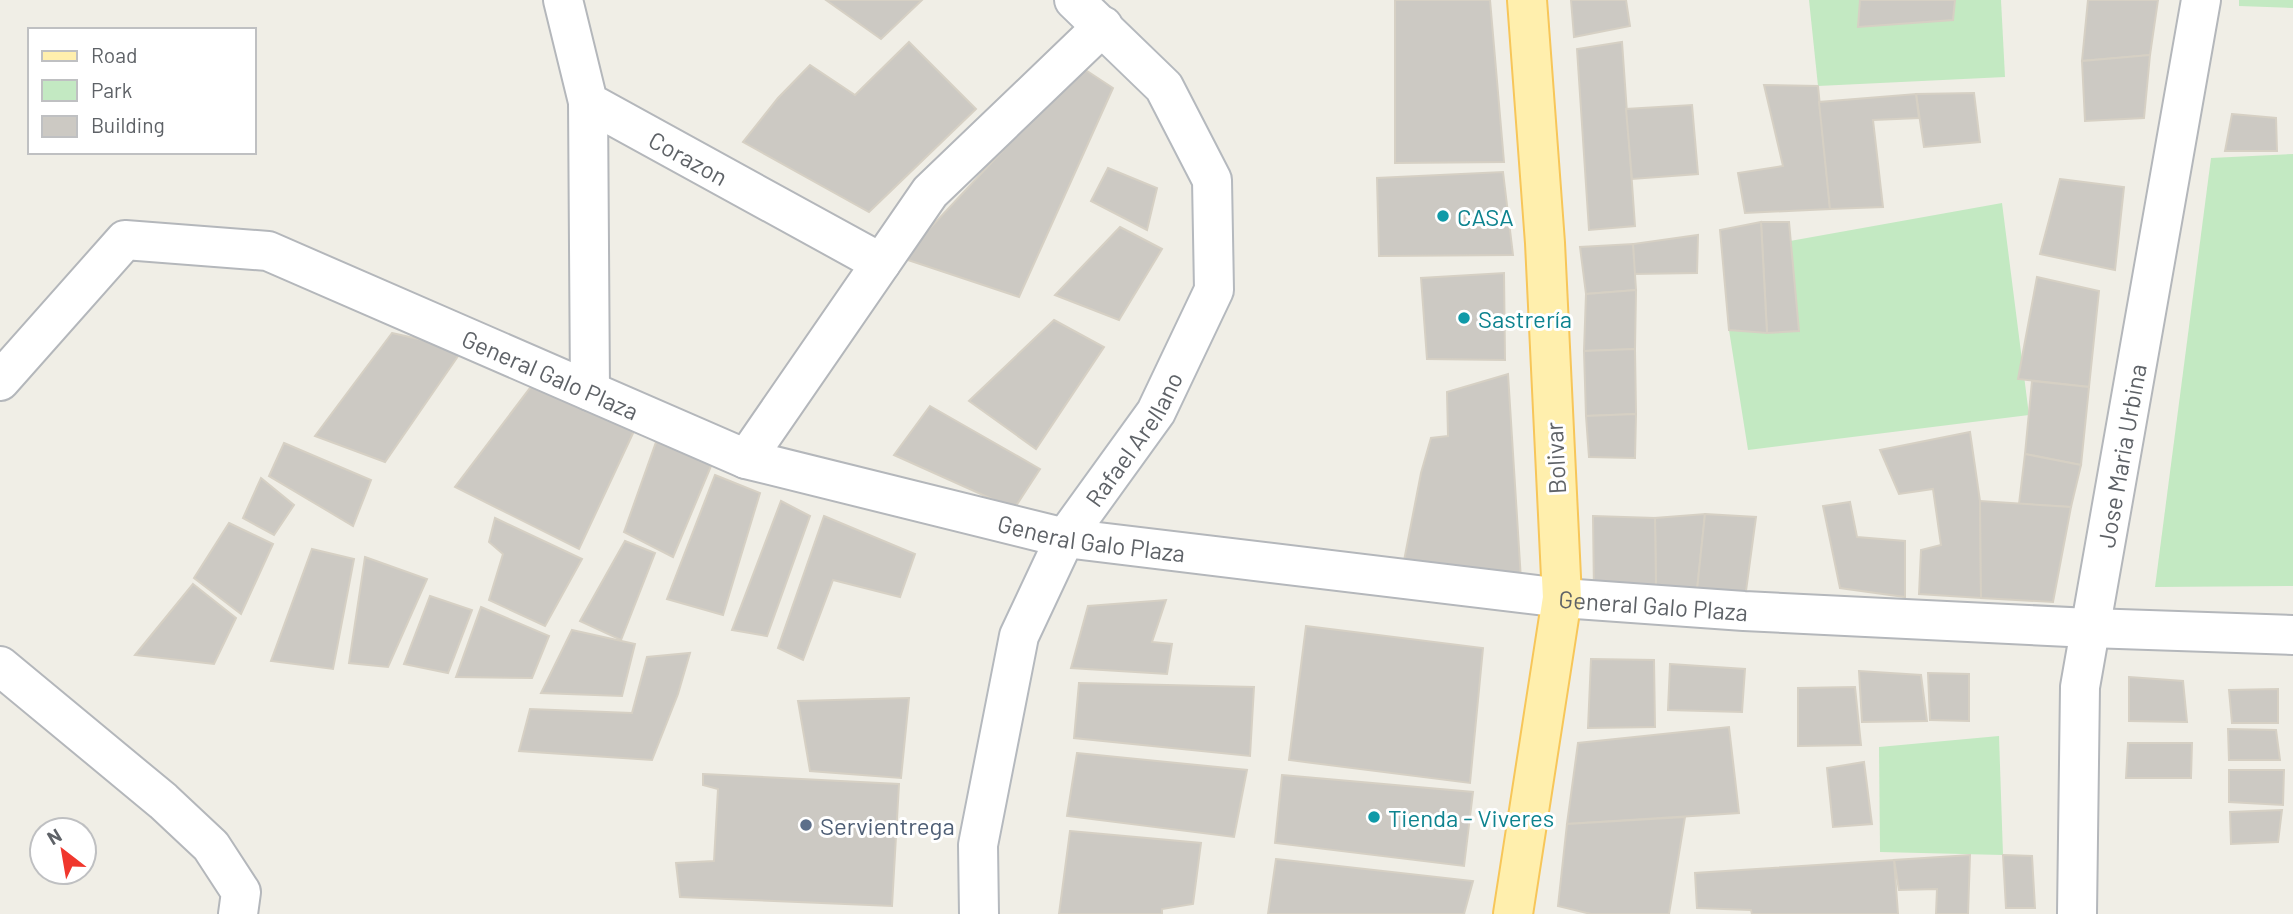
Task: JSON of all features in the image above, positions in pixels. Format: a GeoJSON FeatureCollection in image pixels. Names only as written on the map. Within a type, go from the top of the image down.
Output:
{"type":"FeatureCollection","features":[{"type":"Feature","properties":{"kind":"main road","name":"Bolivar"},"geometry":{"type":"LineString","coordinates":[[1513,914],[1562,598],[1545,243],[1527,0]]}},
{"type":"Feature","properties":{"kind":"street"},"geometry":{"type":"LineString","coordinates":[[563,0],[588,102],[590,391]]}},
{"type":"Feature","properties":{"kind":"street","name":"Rafael Arellano"},"geometry":{"type":"LineString","coordinates":[[979,914],[978,845],[1019,635],[1065,538],[1156,412],[1214,290],[1212,180],[1164,87],[1074,0]]}},
{"type":"Feature","properties":{"kind":"street","name":"Jose Maria Urbina"},"geometry":{"type":"LineString","coordinates":[[2077,914],[2080,687],[2201,0]]}},
{"type":"Feature","properties":{"kind":"street"},"geometry":{"type":"LineString","coordinates":[[746,459],[930,192],[1103,26]]}},
{"type":"Feature","properties":{"kind":"street","name":"Corazon"},"geometry":{"type":"LineString","coordinates":[[588,102],[881,263]]}},
{"type":"Feature","properties":{"kind":"street","name":"General Galo Plaza"},"geometry":{"type":"LineString","coordinates":[[0,381],[125,240],[268,251],[746,459],[1065,538],[1562,598],[1744,611],[2293,635]]}},
{"type":"Feature","properties":{"kind":"street"},"geometry":{"type":"LineString","coordinates":[[0,666],[163,801],[211,846],[241,892],[238,914]]}},
{"type":"Feature","properties":{"kind":"green space"},"geometry":{"type":"Polygon","coordinates":[[[1809,0],[2001,0],[2005,77],[1818,86],[1809,0]]]}},
{"type":"Feature","properties":{"kind":"green space"},"geometry":{"type":"Polygon","coordinates":[[[2239,0],[2293,0],[2293,8],[2239,6],[2239,0]]]}},
{"type":"Feature","properties":{"kind":"green space"},"geometry":{"type":"Polygon","coordinates":[[[2293,154],[2293,586],[2155,587],[2211,158],[2293,154]]]}},
{"type":"Feature","properties":{"kind":"green space"},"geometry":{"type":"Polygon","coordinates":[[[2002,203],[2029,415],[1748,450],[1729,330],[1799,331],[1790,241],[2002,203]]]}},
{"type":"Feature","properties":{"kind":"green space"},"geometry":{"type":"Polygon","coordinates":[[[1999,736],[2003,855],[1880,852],[1879,747],[1999,736]]]}},
{"type":"Feature","properties":{"kind":"building"},"geometry":{"type":"Polygon","coordinates":[[[826,0],[922,0],[881,39],[826,0]]]}},
{"type":"Feature","properties":{"kind":"building"},"geometry":{"type":"Polygon","coordinates":[[[1395,0],[1490,0],[1504,162],[1395,163],[1395,0]]]}},
{"type":"Feature","properties":{"kind":"building"},"geometry":{"type":"Polygon","coordinates":[[[1571,0],[1626,0],[1630,26],[1574,37],[1571,0]]]}},
{"type":"Feature","properties":{"kind":"building"},"geometry":{"type":"Polygon","coordinates":[[[1860,0],[1955,0],[1953,20],[1858,27],[1860,0]]]}},
{"type":"Feature","properties":{"kind":"building"},"geometry":{"type":"Polygon","coordinates":[[[2088,0],[2158,0],[2150,55],[2082,61],[2088,0]]]}},
{"type":"Feature","properties":{"kind":"building"},"geometry":{"type":"Polygon","coordinates":[[[909,42],[976,109],[869,212],[743,142],[778,98],[810,65],[855,95],[909,42]]]}},
{"type":"Feature","properties":{"kind":"building"},"geometry":{"type":"Polygon","coordinates":[[[1622,42],[1635,226],[1589,230],[1577,49],[1622,42]]]}},
{"type":"Feature","properties":{"kind":"building"},"geometry":{"type":"Polygon","coordinates":[[[2150,55],[2144,118],[2085,121],[2082,61],[2150,55]]]}},
{"type":"Feature","properties":{"kind":"building"},"geometry":{"type":"Polygon","coordinates":[[[1081,67],[1113,88],[1019,297],[902,258],[1081,67]]]}},
{"type":"Feature","properties":{"kind":"building"},"geometry":{"type":"Polygon","coordinates":[[[1764,85],[1818,86],[1830,209],[1745,213],[1738,173],[1783,166],[1764,85]]]}},
{"type":"Feature","properties":{"kind":"building"},"geometry":{"type":"Polygon","coordinates":[[[1974,93],[1980,142],[1924,147],[1916,94],[1974,93]]]}},
{"type":"Feature","properties":{"kind":"building"},"geometry":{"type":"Polygon","coordinates":[[[1916,94],[1919,118],[1873,120],[1883,207],[1830,209],[1819,102],[1916,94]]]}},
{"type":"Feature","properties":{"kind":"building"},"geometry":{"type":"Polygon","coordinates":[[[1692,105],[1698,174],[1632,179],[1626,109],[1692,105]]]}},
{"type":"Feature","properties":{"kind":"building"},"geometry":{"type":"Polygon","coordinates":[[[2232,114],[2276,118],[2277,151],[2225,151],[2232,114]]]}},
{"type":"Feature","properties":{"kind":"building"},"geometry":{"type":"Polygon","coordinates":[[[1108,168],[1157,188],[1147,230],[1091,201],[1108,168]]]}},
{"type":"Feature","properties":{"kind":"building","name":"CASA"},"geometry":{"type":"Polygon","coordinates":[[[1503,172],[1513,255],[1379,256],[1377,178],[1503,172]]]}},
{"type":"Feature","properties":{"kind":"building"},"geometry":{"type":"Polygon","coordinates":[[[2060,179],[2124,187],[2115,270],[2040,254],[2060,179]]]}},
{"type":"Feature","properties":{"kind":"building"},"geometry":{"type":"Polygon","coordinates":[[[1761,222],[1789,222],[1799,331],[1767,333],[1761,222]]]}},
{"type":"Feature","properties":{"kind":"building"},"geometry":{"type":"Polygon","coordinates":[[[1761,222],[1767,333],[1729,330],[1720,230],[1761,222]]]}},
{"type":"Feature","properties":{"kind":"building"},"geometry":{"type":"Polygon","coordinates":[[[1120,227],[1162,249],[1119,320],[1055,295],[1120,227]]]}},
{"type":"Feature","properties":{"kind":"building"},"geometry":{"type":"Polygon","coordinates":[[[1698,235],[1697,273],[1634,274],[1633,244],[1698,235]]]}},
{"type":"Feature","properties":{"kind":"building"},"geometry":{"type":"Polygon","coordinates":[[[1633,244],[1636,290],[1586,294],[1580,247],[1633,244]]]}},
{"type":"Feature","properties":{"kind":"building","name":"Sastrería"},"geometry":{"type":"Polygon","coordinates":[[[1504,273],[1505,360],[1427,359],[1421,278],[1504,273]]]}},
{"type":"Feature","properties":{"kind":"building"},"geometry":{"type":"Polygon","coordinates":[[[2037,277],[2099,291],[2089,387],[2018,379],[2037,277]]]}},
{"type":"Feature","properties":{"kind":"building"},"geometry":{"type":"Polygon","coordinates":[[[1636,290],[1635,349],[1584,351],[1586,294],[1636,290]]]}},
{"type":"Feature","properties":{"kind":"building"},"geometry":{"type":"Polygon","coordinates":[[[1054,320],[1104,347],[1036,449],[969,401],[1054,320]]]}},
{"type":"Feature","properties":{"kind":"building"},"geometry":{"type":"Polygon","coordinates":[[[392,333],[463,349],[385,462],[315,436],[392,333]]]}},
{"type":"Feature","properties":{"kind":"building"},"geometry":{"type":"Polygon","coordinates":[[[1635,349],[1636,414],[1586,416],[1584,351],[1635,349]]]}},
{"type":"Feature","properties":{"kind":"building"},"geometry":{"type":"Polygon","coordinates":[[[1508,374],[1521,580],[1402,571],[1421,473],[1431,438],[1448,436],[1447,392],[1508,374]]]}},
{"type":"Feature","properties":{"kind":"building"},"geometry":{"type":"Polygon","coordinates":[[[2032,381],[2089,387],[2081,465],[2025,454],[2032,381]]]}},
{"type":"Feature","properties":{"kind":"building"},"geometry":{"type":"Polygon","coordinates":[[[533,384],[635,429],[579,549],[455,487],[533,384]]]}},
{"type":"Feature","properties":{"kind":"building"},"geometry":{"type":"Polygon","coordinates":[[[930,406],[1040,469],[1014,509],[894,455],[930,406]]]}},
{"type":"Feature","properties":{"kind":"building"},"geometry":{"type":"Polygon","coordinates":[[[1636,414],[1635,458],[1589,457],[1586,416],[1636,414]]]}},
{"type":"Feature","properties":{"kind":"building"},"geometry":{"type":"Polygon","coordinates":[[[660,431],[714,459],[673,557],[624,532],[660,431]]]}},
{"type":"Feature","properties":{"kind":"building"},"geometry":{"type":"Polygon","coordinates":[[[1970,432],[1980,501],[1981,598],[1919,594],[1921,550],[1941,545],[1933,489],[1899,494],[1880,450],[1970,432]]]}},
{"type":"Feature","properties":{"kind":"building"},"geometry":{"type":"Polygon","coordinates":[[[284,443],[371,480],[353,526],[269,476],[284,443]]]}},
{"type":"Feature","properties":{"kind":"building"},"geometry":{"type":"Polygon","coordinates":[[[2025,454],[2081,465],[2071,507],[2019,504],[2025,454]]]}},
{"type":"Feature","properties":{"kind":"building"},"geometry":{"type":"Polygon","coordinates":[[[715,475],[760,493],[723,615],[667,599],[715,475]]]}},
{"type":"Feature","properties":{"kind":"building"},"geometry":{"type":"Polygon","coordinates":[[[261,478],[294,505],[274,535],[243,518],[261,478]]]}},
{"type":"Feature","properties":{"kind":"building"},"geometry":{"type":"Polygon","coordinates":[[[781,501],[810,516],[767,636],[732,630],[781,501]]]}},
{"type":"Feature","properties":{"kind":"building"},"geometry":{"type":"Polygon","coordinates":[[[1980,501],[2071,507],[2053,602],[1981,598],[1980,501]]]}},
{"type":"Feature","properties":{"kind":"building"},"geometry":{"type":"Polygon","coordinates":[[[1850,502],[1857,537],[1905,541],[1905,597],[1840,588],[1823,506],[1850,502]]]}},
{"type":"Feature","properties":{"kind":"building"},"geometry":{"type":"Polygon","coordinates":[[[1705,514],[1697,590],[1656,588],[1655,518],[1705,514]]]}},
{"type":"Feature","properties":{"kind":"building"},"geometry":{"type":"Polygon","coordinates":[[[1705,514],[1756,517],[1746,591],[1697,590],[1705,514]]]}},
{"type":"Feature","properties":{"kind":"building"},"geometry":{"type":"Polygon","coordinates":[[[824,516],[915,554],[900,597],[833,580],[803,660],[778,648],[824,516]]]}},
{"type":"Feature","properties":{"kind":"building"},"geometry":{"type":"Polygon","coordinates":[[[1593,516],[1655,518],[1656,588],[1594,593],[1593,516]]]}},
{"type":"Feature","properties":{"kind":"building"},"geometry":{"type":"Polygon","coordinates":[[[495,518],[582,559],[545,626],[489,600],[503,554],[489,542],[495,518]]]}},
{"type":"Feature","properties":{"kind":"building"},"geometry":{"type":"Polygon","coordinates":[[[229,523],[273,544],[241,614],[194,578],[229,523]]]}},
{"type":"Feature","properties":{"kind":"building"},"geometry":{"type":"Polygon","coordinates":[[[625,541],[655,553],[621,640],[580,621],[625,541]]]}},
{"type":"Feature","properties":{"kind":"building"},"geometry":{"type":"Polygon","coordinates":[[[312,549],[354,559],[333,669],[271,661],[312,549]]]}},
{"type":"Feature","properties":{"kind":"building"},"geometry":{"type":"Polygon","coordinates":[[[365,557],[427,579],[388,667],[349,663],[365,557]]]}},
{"type":"Feature","properties":{"kind":"building"},"geometry":{"type":"Polygon","coordinates":[[[193,584],[236,618],[214,664],[135,655],[193,584]]]}},
{"type":"Feature","properties":{"kind":"building"},"geometry":{"type":"Polygon","coordinates":[[[430,596],[472,610],[448,673],[404,664],[430,596]]]}},
{"type":"Feature","properties":{"kind":"building"},"geometry":{"type":"Polygon","coordinates":[[[1166,600],[1152,642],[1172,644],[1167,674],[1071,668],[1088,606],[1166,600]]]}},
{"type":"Feature","properties":{"kind":"building"},"geometry":{"type":"Polygon","coordinates":[[[481,607],[549,636],[532,678],[456,677],[481,607]]]}},
{"type":"Feature","properties":{"kind":"building"},"geometry":{"type":"Polygon","coordinates":[[[1306,626],[1483,648],[1470,783],[1289,760],[1306,626]]]}},
{"type":"Feature","properties":{"kind":"building"},"geometry":{"type":"Polygon","coordinates":[[[572,630],[635,644],[622,696],[541,693],[572,630]]]}},
{"type":"Feature","properties":{"kind":"building"},"geometry":{"type":"Polygon","coordinates":[[[690,653],[678,694],[652,760],[519,751],[530,709],[632,713],[647,657],[690,653]]]}},
{"type":"Feature","properties":{"kind":"building"},"geometry":{"type":"Polygon","coordinates":[[[1591,659],[1654,660],[1655,727],[1588,728],[1591,659]]]}},
{"type":"Feature","properties":{"kind":"building"},"geometry":{"type":"Polygon","coordinates":[[[1670,664],[1745,669],[1742,712],[1668,710],[1670,664]]]}},
{"type":"Feature","properties":{"kind":"building"},"geometry":{"type":"Polygon","coordinates":[[[1859,671],[1921,675],[1927,721],[1862,722],[1859,671]]]}},
{"type":"Feature","properties":{"kind":"building"},"geometry":{"type":"Polygon","coordinates":[[[1928,673],[1969,674],[1969,721],[1930,720],[1928,673]]]}},
{"type":"Feature","properties":{"kind":"building"},"geometry":{"type":"Polygon","coordinates":[[[2129,677],[2183,681],[2187,722],[2129,721],[2129,677]]]}},
{"type":"Feature","properties":{"kind":"building"},"geometry":{"type":"Polygon","coordinates":[[[1079,683],[1254,687],[1250,756],[1074,738],[1079,683]]]}},
{"type":"Feature","properties":{"kind":"building"},"geometry":{"type":"Polygon","coordinates":[[[1855,687],[1861,745],[1798,746],[1798,688],[1855,687]]]}},
{"type":"Feature","properties":{"kind":"building"},"geometry":{"type":"Polygon","coordinates":[[[2278,689],[2278,723],[2232,723],[2229,690],[2278,689]]]}},
{"type":"Feature","properties":{"kind":"building"},"geometry":{"type":"Polygon","coordinates":[[[909,698],[901,778],[810,771],[798,701],[909,698]]]}},
{"type":"Feature","properties":{"kind":"building"},"geometry":{"type":"Polygon","coordinates":[[[1729,727],[1739,813],[1567,824],[1578,743],[1729,727]]]}},
{"type":"Feature","properties":{"kind":"building"},"geometry":{"type":"Polygon","coordinates":[[[2228,729],[2276,730],[2280,760],[2229,760],[2228,729]]]}},
{"type":"Feature","properties":{"kind":"building"},"geometry":{"type":"Polygon","coordinates":[[[2128,743],[2192,743],[2191,778],[2126,778],[2128,743]]]}},
{"type":"Feature","properties":{"kind":"building"},"geometry":{"type":"Polygon","coordinates":[[[1077,753],[1247,770],[1234,837],[1067,816],[1077,753]]]}},
{"type":"Feature","properties":{"kind":"building"},"geometry":{"type":"Polygon","coordinates":[[[1864,762],[1872,824],[1833,827],[1827,768],[1864,762]]]}},
{"type":"Feature","properties":{"kind":"building"},"geometry":{"type":"Polygon","coordinates":[[[2229,770],[2284,770],[2283,805],[2229,802],[2229,770]]]}},
{"type":"Feature","properties":{"kind":"building","name":"Servientrega"},"geometry":{"type":"Polygon","coordinates":[[[703,774],[899,784],[892,906],[680,897],[676,863],[714,861],[718,789],[703,785],[703,774]]]}},
{"type":"Feature","properties":{"kind":"building","name":"Tienda - Viveres"},"geometry":{"type":"Polygon","coordinates":[[[1282,775],[1473,792],[1464,866],[1275,843],[1282,775]]]}},
{"type":"Feature","properties":{"kind":"building"},"geometry":{"type":"Polygon","coordinates":[[[2282,810],[2278,842],[2231,844],[2230,812],[2282,810]]]}},
{"type":"Feature","properties":{"kind":"building"},"geometry":{"type":"Polygon","coordinates":[[[1685,817],[1669,914],[1591,914],[1558,906],[1567,824],[1685,817]]]}},
{"type":"Feature","properties":{"kind":"building"},"geometry":{"type":"Polygon","coordinates":[[[1070,831],[1201,843],[1193,904],[1162,909],[1162,914],[1059,914],[1070,831]]]}},
{"type":"Feature","properties":{"kind":"building"},"geometry":{"type":"Polygon","coordinates":[[[1970,855],[1968,914],[1936,914],[1937,889],[1899,890],[1894,860],[1970,855]]]}},
{"type":"Feature","properties":{"kind":"building"},"geometry":{"type":"Polygon","coordinates":[[[2003,855],[2032,856],[2035,908],[2006,908],[2003,855]]]}},
{"type":"Feature","properties":{"kind":"building"},"geometry":{"type":"Polygon","coordinates":[[[1276,859],[1473,881],[1464,914],[1268,914],[1276,859]]]}},
{"type":"Feature","properties":{"kind":"building"},"geometry":{"type":"Polygon","coordinates":[[[1894,860],[1898,914],[1752,914],[1751,910],[1697,908],[1695,873],[1894,860]]]}},
{"type":"Feature","properties":{"kind":"place","name":"CASA"},"geometry":{"type":"Point","coordinates":[1443,216]}},
{"type":"Feature","properties":{"kind":"place","name":"Sastrería"},"geometry":{"type":"Point","coordinates":[1464,318]}},
{"type":"Feature","properties":{"kind":"place","name":"Tienda - Viveres"},"geometry":{"type":"Point","coordinates":[1374,817]}},
{"type":"Feature","properties":{"kind":"place","name":"Servientrega"},"geometry":{"type":"Point","coordinates":[806,825]}}]}
